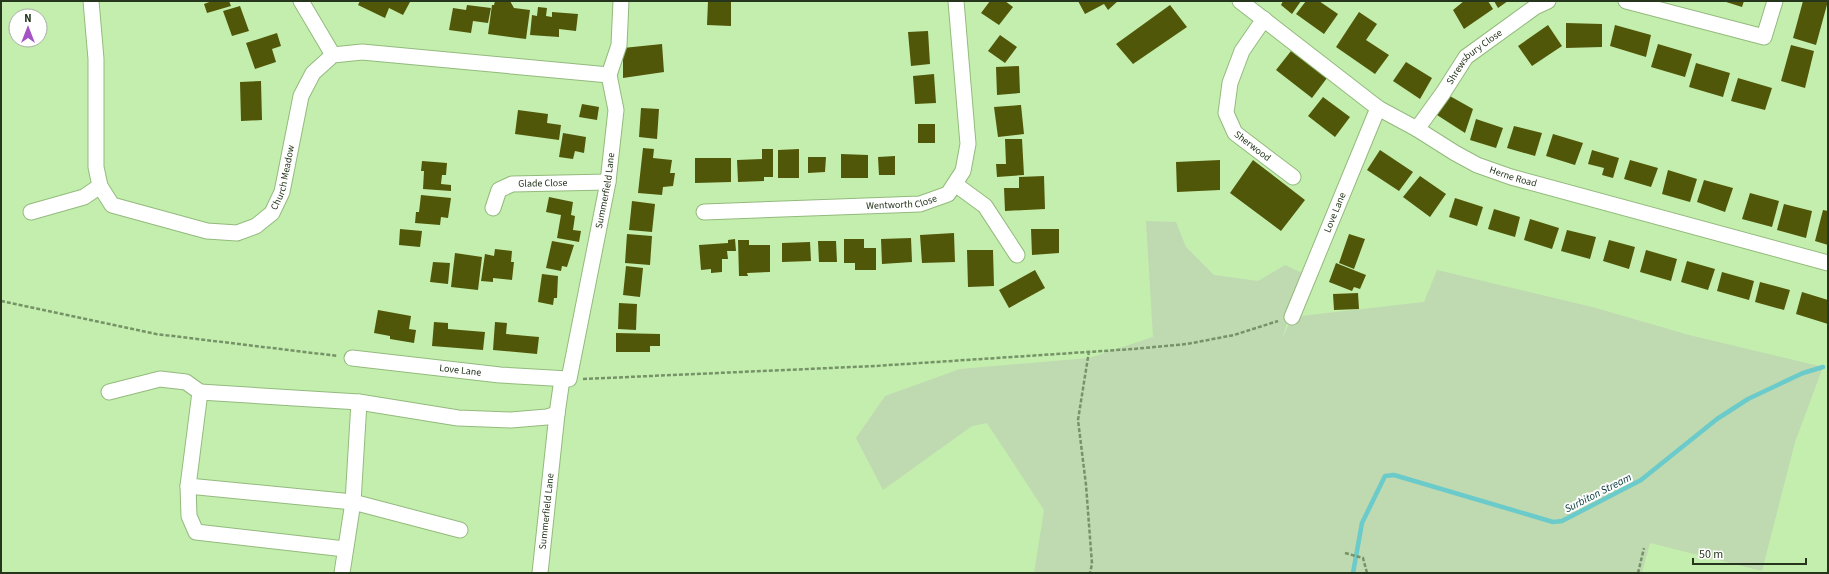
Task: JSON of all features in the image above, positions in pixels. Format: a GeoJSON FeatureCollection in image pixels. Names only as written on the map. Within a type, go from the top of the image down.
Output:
{"type":"FeatureCollection","features":[{"type":"Feature","properties":{"kind":"street","name":"Church Meadow"},"geometry":{"type":"LineString","coordinates":[[91,1],[96,59],[96,167],[100,186],[112,205],[207,231],[237,233],[256,226],[272,212],[282,192],[301,96],[312,73],[333,55]]}},
{"type":"Feature","properties":{"kind":"street"},"geometry":{"type":"LineString","coordinates":[[301,1],[333,55],[362,52],[609,75]]}},
{"type":"Feature","properties":{"kind":"street","name":"Summerfield Lane"},"geometry":{"type":"LineString","coordinates":[[540,573],[557,414],[608,182],[616,110],[609,75],[619,45],[620,1]]}},
{"type":"Feature","properties":{"kind":"street","name":"Wentworth Close"},"geometry":{"type":"LineString","coordinates":[[704,212],[920,204],[948,194],[963,170],[968,144],[956,1]]}},
{"type":"Feature","properties":{"kind":"street","name":"Herne Road"},"geometry":{"type":"LineString","coordinates":[[1240,1],[1378,108],[1417,128],[1455,153],[1477,165],[1511,177],[1828,263]]}},
{"type":"Feature","properties":{"kind":"street","name":"Shrewsbury Close"},"geometry":{"type":"LineString","coordinates":[[1417,128],[1443,93],[1466,57],[1535,7],[1548,1]]}},
{"type":"Feature","properties":{"kind":"street"},"geometry":{"type":"LineString","coordinates":[[1626,1],[1764,37],[1775,1]]}},
{"type":"Feature","properties":{"kind":"street","name":"Sherwood"},"geometry":{"type":"LineString","coordinates":[[1264,19],[1242,51],[1230,83],[1226,113],[1235,133],[1293,177]]}},
{"type":"Feature","properties":{"kind":"street","name":"Love Lane"},"geometry":{"type":"LineString","coordinates":[[1292,317],[1378,108]]}},
{"type":"Feature","properties":{"kind":"street","name":"Glade Close"},"geometry":{"type":"LineString","coordinates":[[493,208],[498,190],[512,184],[608,182]]}},
{"type":"Feature","properties":{"kind":"street"},"geometry":{"type":"LineString","coordinates":[[955,184],[984,206],[1017,254]]}},
{"type":"Feature","properties":{"kind":"street"},"geometry":{"type":"LineString","coordinates":[[30,212],[84,197],[100,186]]}},
{"type":"Feature","properties":{"kind":"street","name":"Love Lane"},"geometry":{"type":"LineString","coordinates":[[352,358],[500,376],[565,379]]}},
{"type":"Feature","properties":{"kind":"street"},"geometry":{"type":"LineString","coordinates":[[109,392],[160,379],[186,382],[200,392],[359,402],[458,418],[511,420],[547,418],[557,414]]}},
{"type":"Feature","properties":{"kind":"street"},"geometry":{"type":"LineString","coordinates":[[200,392],[188,486],[189,516],[196,532],[345,549]]}},
{"type":"Feature","properties":{"kind":"street"},"geometry":{"type":"LineString","coordinates":[[342,573],[353,502],[359,402]]}},
{"type":"Feature","properties":{"kind":"street"},"geometry":{"type":"LineString","coordinates":[[188,486],[353,502],[460,530]]}},
{"type":"Feature","properties":{"kind":"path"},"geometry":{"type":"LineString","coordinates":[[1,301],[156,334],[352,358]]}},
{"type":"Feature","properties":{"kind":"path"},"geometry":{"type":"LineString","coordinates":[[565,379],[875,366],[1187,344],[1234,335],[1292,317]]}},
{"type":"Feature","properties":{"kind":"path"},"geometry":{"type":"LineString","coordinates":[[1089,351],[1078,420],[1086,485],[1092,564],[1090,573]]}},
{"type":"Feature","properties":{"kind":"path"},"geometry":{"type":"LineString","coordinates":[[1638,573],[1644,548]]}},
{"type":"Feature","properties":{"kind":"path"},"geometry":{"type":"LineString","coordinates":[[1345,553],[1364,558],[1367,573]]}},
{"type":"Feature","properties":{"kind":"green space"},"geometry":{"type":"Polygon","coordinates":[[[1146,221],[1176,222],[1186,247],[1214,275],[1258,281],[1285,265],[1302,273],[1282,339],[1292,317],[1424,302],[1437,270],[1596,308],[1689,335],[1823,367],[1795,442],[1762,571],[1650,543],[1642,573],[1034,573],[1044,510],[987,423],[972,426],[883,490],[856,438],[885,396],[960,369],[1089,358],[1153,337],[1146,221]]]}},
{"type":"Feature","properties":{"kind":"building"},"geometry":{"type":"Polygon","coordinates":[[[212,1],[229,1],[231,6],[207,13],[204,4],[212,1]]]}},
{"type":"Feature","properties":{"kind":"building"},"geometry":{"type":"Polygon","coordinates":[[[360,1],[410,2],[403,15],[389,8],[385,18],[358,5],[360,1]]]}},
{"type":"Feature","properties":{"kind":"building"},"geometry":{"type":"Polygon","coordinates":[[[495,1],[510,1],[514,8],[530,10],[526,39],[488,34],[492,5],[494,5],[495,1]]]}},
{"type":"Feature","properties":{"kind":"building"},"geometry":{"type":"Polygon","coordinates":[[[708,1],[731,1],[731,26],[707,25],[708,1]]]}},
{"type":"Feature","properties":{"kind":"building"},"geometry":{"type":"Polygon","coordinates":[[[990,1],[1005,1],[1013,7],[999,25],[981,13],[990,1]]]}},
{"type":"Feature","properties":{"kind":"building"},"geometry":{"type":"Polygon","coordinates":[[[1078,1],[1118,1],[1108,10],[1104,4],[1085,14],[1078,1]]]}},
{"type":"Feature","properties":{"kind":"building"},"geometry":{"type":"Polygon","coordinates":[[[1283,1],[1301,1],[1292,14],[1281,5],[1283,1]]]}},
{"type":"Feature","properties":{"kind":"building"},"geometry":{"type":"Polygon","coordinates":[[[1306,1],[1319,1],[1338,14],[1324,34],[1296,14],[1306,1]]]}},
{"type":"Feature","properties":{"kind":"building"},"geometry":{"type":"Polygon","coordinates":[[[1464,1],[1488,1],[1493,9],[1464,29],[1453,10],[1464,1]]]}},
{"type":"Feature","properties":{"kind":"building"},"geometry":{"type":"Polygon","coordinates":[[[1494,1],[1508,1],[1498,8],[1494,1]]]}},
{"type":"Feature","properties":{"kind":"building"},"geometry":{"type":"Polygon","coordinates":[[[1723,1],[1744,1],[1742,7],[1723,1]]]}},
{"type":"Feature","properties":{"kind":"building"},"geometry":{"type":"Polygon","coordinates":[[[1803,1],[1828,1],[1816,45],[1793,38],[1803,1]]]}},
{"type":"Feature","properties":{"kind":"building"},"geometry":{"type":"Polygon","coordinates":[[[467,5],[491,8],[488,23],[473,21],[471,33],[449,30],[453,8],[466,10],[467,5]]]}},
{"type":"Feature","properties":{"kind":"building"},"geometry":{"type":"Polygon","coordinates":[[[1170,5],[1187,27],[1133,64],[1116,44],[1170,5]]]}},
{"type":"Feature","properties":{"kind":"building"},"geometry":{"type":"Polygon","coordinates":[[[240,6],[249,31],[232,36],[223,11],[240,6]]]}},
{"type":"Feature","properties":{"kind":"building"},"geometry":{"type":"Polygon","coordinates":[[[538,7],[547,8],[546,16],[552,17],[552,12],[578,14],[576,31],[559,29],[559,37],[530,35],[532,15],[537,16],[538,7]]]}},
{"type":"Feature","properties":{"kind":"building"},"geometry":{"type":"Polygon","coordinates":[[[1359,12],[1377,24],[1366,40],[1389,55],[1375,74],[1336,47],[1359,12]]]}},
{"type":"Feature","properties":{"kind":"building"},"geometry":{"type":"Polygon","coordinates":[[[1566,23],[1602,24],[1602,47],[1566,48],[1566,23]]]}},
{"type":"Feature","properties":{"kind":"building"},"geometry":{"type":"Polygon","coordinates":[[[1548,25],[1562,46],[1532,66],[1518,46],[1548,25]]]}},
{"type":"Feature","properties":{"kind":"building"},"geometry":{"type":"Polygon","coordinates":[[[1615,25],[1651,35],[1646,57],[1610,46],[1615,25]]]}},
{"type":"Feature","properties":{"kind":"building"},"geometry":{"type":"Polygon","coordinates":[[[928,31],[930,64],[911,66],[908,32],[928,31]]]}},
{"type":"Feature","properties":{"kind":"building"},"geometry":{"type":"Polygon","coordinates":[[[277,33],[281,46],[272,49],[276,62],[255,69],[246,43],[277,33]]]}},
{"type":"Feature","properties":{"kind":"building"},"geometry":{"type":"Polygon","coordinates":[[[1000,35],[1017,47],[1005,63],[988,51],[1000,35]]]}},
{"type":"Feature","properties":{"kind":"building"},"geometry":{"type":"Polygon","coordinates":[[[662,44],[664,72],[623,78],[623,48],[662,44]]]}},
{"type":"Feature","properties":{"kind":"building"},"geometry":{"type":"Polygon","coordinates":[[[1658,44],[1692,54],[1685,77],[1651,67],[1658,44]]]}},
{"type":"Feature","properties":{"kind":"building"},"geometry":{"type":"Polygon","coordinates":[[[1791,45],[1814,51],[1805,88],[1781,81],[1791,45]]]}},
{"type":"Feature","properties":{"kind":"building"},"geometry":{"type":"Polygon","coordinates":[[[1291,51],[1327,78],[1312,98],[1276,70],[1291,51]]]}},
{"type":"Feature","properties":{"kind":"building"},"geometry":{"type":"Polygon","coordinates":[[[1406,62],[1432,78],[1420,99],[1393,81],[1406,62]]]}},
{"type":"Feature","properties":{"kind":"building"},"geometry":{"type":"Polygon","coordinates":[[[1696,63],[1730,73],[1723,97],[1689,87],[1696,63]]]}},
{"type":"Feature","properties":{"kind":"building"},"geometry":{"type":"Polygon","coordinates":[[[1019,66],[1020,93],[997,95],[996,67],[1019,66]]]}},
{"type":"Feature","properties":{"kind":"building"},"geometry":{"type":"Polygon","coordinates":[[[934,74],[936,103],[915,104],[913,76],[934,74]]]}},
{"type":"Feature","properties":{"kind":"building"},"geometry":{"type":"Polygon","coordinates":[[[1738,78],[1772,88],[1765,110],[1731,101],[1738,78]]]}},
{"type":"Feature","properties":{"kind":"building"},"geometry":{"type":"Polygon","coordinates":[[[261,81],[262,120],[241,121],[240,82],[261,81]]]}},
{"type":"Feature","properties":{"kind":"building"},"geometry":{"type":"Polygon","coordinates":[[[1448,95],[1473,109],[1465,133],[1437,115],[1448,95]]]}},
{"type":"Feature","properties":{"kind":"building"},"geometry":{"type":"Polygon","coordinates":[[[1323,97],[1350,117],[1335,137],[1308,116],[1323,97]]]}},
{"type":"Feature","properties":{"kind":"building"},"geometry":{"type":"Polygon","coordinates":[[[582,104],[599,107],[597,120],[579,117],[582,104]]]}},
{"type":"Feature","properties":{"kind":"building"},"geometry":{"type":"Polygon","coordinates":[[[1021,105],[1024,134],[998,137],[994,107],[1021,105]]]}},
{"type":"Feature","properties":{"kind":"building"},"geometry":{"type":"Polygon","coordinates":[[[641,108],[659,109],[657,139],[639,137],[641,108]]]}},
{"type":"Feature","properties":{"kind":"building"},"geometry":{"type":"Polygon","coordinates":[[[518,110],[548,114],[547,123],[561,125],[559,140],[515,134],[518,110]]]}},
{"type":"Feature","properties":{"kind":"building"},"geometry":{"type":"Polygon","coordinates":[[[1476,119],[1503,128],[1496,148],[1470,140],[1476,119]]]}},
{"type":"Feature","properties":{"kind":"building"},"geometry":{"type":"Polygon","coordinates":[[[918,124],[935,124],[935,143],[918,143],[918,124]]]}},
{"type":"Feature","properties":{"kind":"building"},"geometry":{"type":"Polygon","coordinates":[[[1514,126],[1542,133],[1535,156],[1507,148],[1514,126]]]}},
{"type":"Feature","properties":{"kind":"building"},"geometry":{"type":"Polygon","coordinates":[[[563,133],[586,137],[584,153],[575,151],[573,159],[559,157],[563,133]]]}},
{"type":"Feature","properties":{"kind":"building"},"geometry":{"type":"Polygon","coordinates":[[[1553,134],[1583,143],[1575,165],[1546,156],[1553,134]]]}},
{"type":"Feature","properties":{"kind":"building"},"geometry":{"type":"Polygon","coordinates":[[[1005,139],[1022,139],[1024,175],[997,177],[996,164],[1006,164],[1005,139]]]}},
{"type":"Feature","properties":{"kind":"building"},"geometry":{"type":"Polygon","coordinates":[[[643,148],[654,149],[653,158],[672,160],[670,173],[675,173],[673,186],[663,187],[662,195],[638,193],[643,148]]]}},
{"type":"Feature","properties":{"kind":"building"},"geometry":{"type":"Polygon","coordinates":[[[762,149],[773,149],[773,177],[764,177],[764,181],[738,182],[737,160],[762,159],[762,149]]]}},
{"type":"Feature","properties":{"kind":"building"},"geometry":{"type":"Polygon","coordinates":[[[799,149],[799,178],[778,178],[778,150],[799,149]]]}},
{"type":"Feature","properties":{"kind":"building"},"geometry":{"type":"Polygon","coordinates":[[[1380,150],[1413,172],[1399,191],[1367,170],[1380,150]]]}},
{"type":"Feature","properties":{"kind":"building"},"geometry":{"type":"Polygon","coordinates":[[[1592,150],[1619,158],[1613,178],[1602,175],[1604,168],[1588,164],[1592,150]]]}},
{"type":"Feature","properties":{"kind":"building"},"geometry":{"type":"Polygon","coordinates":[[[841,154],[868,155],[868,178],[841,178],[841,154]]]}},
{"type":"Feature","properties":{"kind":"building"},"geometry":{"type":"Polygon","coordinates":[[[895,156],[895,175],[879,175],[878,157],[895,156]]]}},
{"type":"Feature","properties":{"kind":"building"},"geometry":{"type":"Polygon","coordinates":[[[808,157],[826,157],[825,172],[808,173],[808,157]]]}},
{"type":"Feature","properties":{"kind":"building"},"geometry":{"type":"Polygon","coordinates":[[[695,158],[731,158],[731,182],[695,183],[695,158]]]}},
{"type":"Feature","properties":{"kind":"building"},"geometry":{"type":"Polygon","coordinates":[[[1220,160],[1220,190],[1177,192],[1176,162],[1220,160]]]}},
{"type":"Feature","properties":{"kind":"building"},"geometry":{"type":"Polygon","coordinates":[[[1253,160],[1305,200],[1281,231],[1230,193],[1253,160]]]}},
{"type":"Feature","properties":{"kind":"building"},"geometry":{"type":"Polygon","coordinates":[[[1630,160],[1658,168],[1651,187],[1624,179],[1630,160]]]}},
{"type":"Feature","properties":{"kind":"building"},"geometry":{"type":"Polygon","coordinates":[[[422,161],[447,163],[446,175],[442,175],[441,184],[451,185],[451,191],[423,189],[424,171],[421,171],[422,161]]]}},
{"type":"Feature","properties":{"kind":"building"},"geometry":{"type":"Polygon","coordinates":[[[1668,170],[1697,179],[1690,202],[1662,194],[1668,170]]]}},
{"type":"Feature","properties":{"kind":"building"},"geometry":{"type":"Polygon","coordinates":[[[1044,176],[1045,209],[1005,211],[1004,188],[1019,188],[1019,177],[1044,176]]]}},
{"type":"Feature","properties":{"kind":"building"},"geometry":{"type":"Polygon","coordinates":[[[1420,176],[1446,194],[1430,217],[1403,197],[1420,176]]]}},
{"type":"Feature","properties":{"kind":"building"},"geometry":{"type":"Polygon","coordinates":[[[1704,180],[1733,188],[1725,212],[1697,202],[1704,180]]]}},
{"type":"Feature","properties":{"kind":"building"},"geometry":{"type":"Polygon","coordinates":[[[1750,193],[1779,201],[1772,227],[1742,219],[1750,193]]]}},
{"type":"Feature","properties":{"kind":"building"},"geometry":{"type":"Polygon","coordinates":[[[421,195],[451,198],[448,218],[441,217],[440,225],[415,223],[416,212],[419,212],[421,195]]]}},
{"type":"Feature","properties":{"kind":"building"},"geometry":{"type":"Polygon","coordinates":[[[549,197],[573,202],[571,215],[575,216],[573,230],[581,231],[579,242],[557,238],[561,215],[546,212],[549,197]]]}},
{"type":"Feature","properties":{"kind":"building"},"geometry":{"type":"Polygon","coordinates":[[[1455,198],[1483,207],[1477,226],[1449,217],[1455,198]]]}},
{"type":"Feature","properties":{"kind":"building"},"geometry":{"type":"Polygon","coordinates":[[[632,201],[655,204],[652,232],[629,230],[632,201]]]}},
{"type":"Feature","properties":{"kind":"building"},"geometry":{"type":"Polygon","coordinates":[[[1784,204],[1812,211],[1806,238],[1777,230],[1784,204]]]}},
{"type":"Feature","properties":{"kind":"building"},"geometry":{"type":"Polygon","coordinates":[[[1494,209],[1520,217],[1515,237],[1488,229],[1494,209]]]}},
{"type":"Feature","properties":{"kind":"building"},"geometry":{"type":"Polygon","coordinates":[[[1823,210],[1828,211],[1828,245],[1815,241],[1823,210]]]}},
{"type":"Feature","properties":{"kind":"building"},"geometry":{"type":"Polygon","coordinates":[[[1530,219],[1559,228],[1552,249],[1524,240],[1530,219]]]}},
{"type":"Feature","properties":{"kind":"building"},"geometry":{"type":"Polygon","coordinates":[[[400,229],[422,231],[420,247],[399,245],[400,229]]]}},
{"type":"Feature","properties":{"kind":"building"},"geometry":{"type":"Polygon","coordinates":[[[1031,229],[1059,229],[1059,253],[1032,255],[1031,229]]]}},
{"type":"Feature","properties":{"kind":"building"},"geometry":{"type":"Polygon","coordinates":[[[1567,230],[1596,237],[1590,259],[1561,251],[1567,230]]]}},
{"type":"Feature","properties":{"kind":"building"},"geometry":{"type":"Polygon","coordinates":[[[954,233],[955,262],[922,263],[920,235],[954,233]]]}},
{"type":"Feature","properties":{"kind":"building"},"geometry":{"type":"Polygon","coordinates":[[[627,234],[652,236],[650,265],[625,263],[627,234]]]}},
{"type":"Feature","properties":{"kind":"building"},"geometry":{"type":"Polygon","coordinates":[[[1349,234],[1365,239],[1354,269],[1339,263],[1349,234]]]}},
{"type":"Feature","properties":{"kind":"building"},"geometry":{"type":"Polygon","coordinates":[[[911,238],[912,262],[882,264],[881,239],[911,238]]]}},
{"type":"Feature","properties":{"kind":"building"},"geometry":{"type":"Polygon","coordinates":[[[735,239],[736,251],[727,251],[728,259],[722,259],[722,272],[711,273],[711,269],[701,270],[699,245],[728,243],[728,240],[735,239]]]}},
{"type":"Feature","properties":{"kind":"building"},"geometry":{"type":"Polygon","coordinates":[[[844,239],[864,239],[864,248],[876,248],[876,270],[855,270],[855,263],[844,263],[844,239]]]}},
{"type":"Feature","properties":{"kind":"building"},"geometry":{"type":"Polygon","coordinates":[[[738,240],[749,240],[749,245],[770,245],[770,272],[747,273],[748,276],[739,276],[738,240]]]}},
{"type":"Feature","properties":{"kind":"building"},"geometry":{"type":"Polygon","coordinates":[[[1609,240],[1635,247],[1629,269],[1603,261],[1609,240]]]}},
{"type":"Feature","properties":{"kind":"building"},"geometry":{"type":"Polygon","coordinates":[[[552,241],[574,245],[567,267],[562,266],[561,271],[546,268],[552,241]]]}},
{"type":"Feature","properties":{"kind":"building"},"geometry":{"type":"Polygon","coordinates":[[[818,241],[836,241],[837,262],[819,262],[818,241]]]}},
{"type":"Feature","properties":{"kind":"building"},"geometry":{"type":"Polygon","coordinates":[[[810,242],[811,261],[782,262],[782,243],[810,242]]]}},
{"type":"Feature","properties":{"kind":"building"},"geometry":{"type":"Polygon","coordinates":[[[495,249],[512,251],[511,262],[514,262],[512,280],[493,278],[493,282],[481,281],[485,254],[494,256],[495,249]]]}},
{"type":"Feature","properties":{"kind":"building"},"geometry":{"type":"Polygon","coordinates":[[[967,250],[993,250],[994,286],[968,287],[967,250]]]}},
{"type":"Feature","properties":{"kind":"building"},"geometry":{"type":"Polygon","coordinates":[[[1646,250],[1677,259],[1671,281],[1640,272],[1646,250]]]}},
{"type":"Feature","properties":{"kind":"building"},"geometry":{"type":"Polygon","coordinates":[[[455,253],[482,257],[478,290],[451,287],[455,253]]]}},
{"type":"Feature","properties":{"kind":"building"},"geometry":{"type":"Polygon","coordinates":[[[1687,261],[1715,269],[1708,290],[1681,282],[1687,261]]]}},
{"type":"Feature","properties":{"kind":"building"},"geometry":{"type":"Polygon","coordinates":[[[433,262],[450,263],[448,284],[430,282],[433,262]]]}},
{"type":"Feature","properties":{"kind":"building"},"geometry":{"type":"Polygon","coordinates":[[[1336,263],[1366,275],[1360,289],[1354,287],[1352,291],[1329,282],[1336,263]]]}},
{"type":"Feature","properties":{"kind":"building"},"geometry":{"type":"Polygon","coordinates":[[[626,266],[643,268],[640,297],[623,295],[626,266]]]}},
{"type":"Feature","properties":{"kind":"building"},"geometry":{"type":"Polygon","coordinates":[[[1035,270],[1045,288],[1009,308],[999,290],[1035,270]]]}},
{"type":"Feature","properties":{"kind":"building"},"geometry":{"type":"Polygon","coordinates":[[[1722,272],[1754,281],[1749,300],[1717,291],[1722,272]]]}},
{"type":"Feature","properties":{"kind":"building"},"geometry":{"type":"Polygon","coordinates":[[[542,274],[558,276],[557,298],[554,298],[553,305],[538,302],[542,274]]]}},
{"type":"Feature","properties":{"kind":"building"},"geometry":{"type":"Polygon","coordinates":[[[1760,282],[1790,290],[1784,310],[1755,302],[1760,282]]]}},
{"type":"Feature","properties":{"kind":"building"},"geometry":{"type":"Polygon","coordinates":[[[1802,292],[1828,300],[1828,324],[1796,314],[1802,292]]]}},
{"type":"Feature","properties":{"kind":"building"},"geometry":{"type":"Polygon","coordinates":[[[1358,293],[1359,309],[1334,310],[1333,294],[1358,293]]]}},
{"type":"Feature","properties":{"kind":"building"},"geometry":{"type":"Polygon","coordinates":[[[619,303],[637,304],[636,330],[618,329],[619,303]]]}},
{"type":"Feature","properties":{"kind":"building"},"geometry":{"type":"Polygon","coordinates":[[[378,310],[411,316],[409,329],[416,330],[414,343],[390,339],[390,336],[374,333],[378,310]]]}},
{"type":"Feature","properties":{"kind":"building"},"geometry":{"type":"Polygon","coordinates":[[[434,322],[448,323],[448,329],[485,332],[483,350],[432,346],[434,322]]]}},
{"type":"Feature","properties":{"kind":"building"},"geometry":{"type":"Polygon","coordinates":[[[495,322],[507,323],[506,334],[539,337],[537,354],[493,350],[495,322]]]}},
{"type":"Feature","properties":{"kind":"building"},"geometry":{"type":"Polygon","coordinates":[[[616,333],[660,334],[660,346],[650,346],[650,352],[616,352],[616,333]]]}},
{"type":"Feature","properties":{"kind":"waterway","name":"Surbiton Stream"},"geometry":{"type":"LineString","coordinates":[[1353,573],[1362,523],[1385,476],[1394,475],[1553,522],[1562,521],[1641,480],[1717,419],[1748,399],[1803,373],[1823,367]]}}]}
